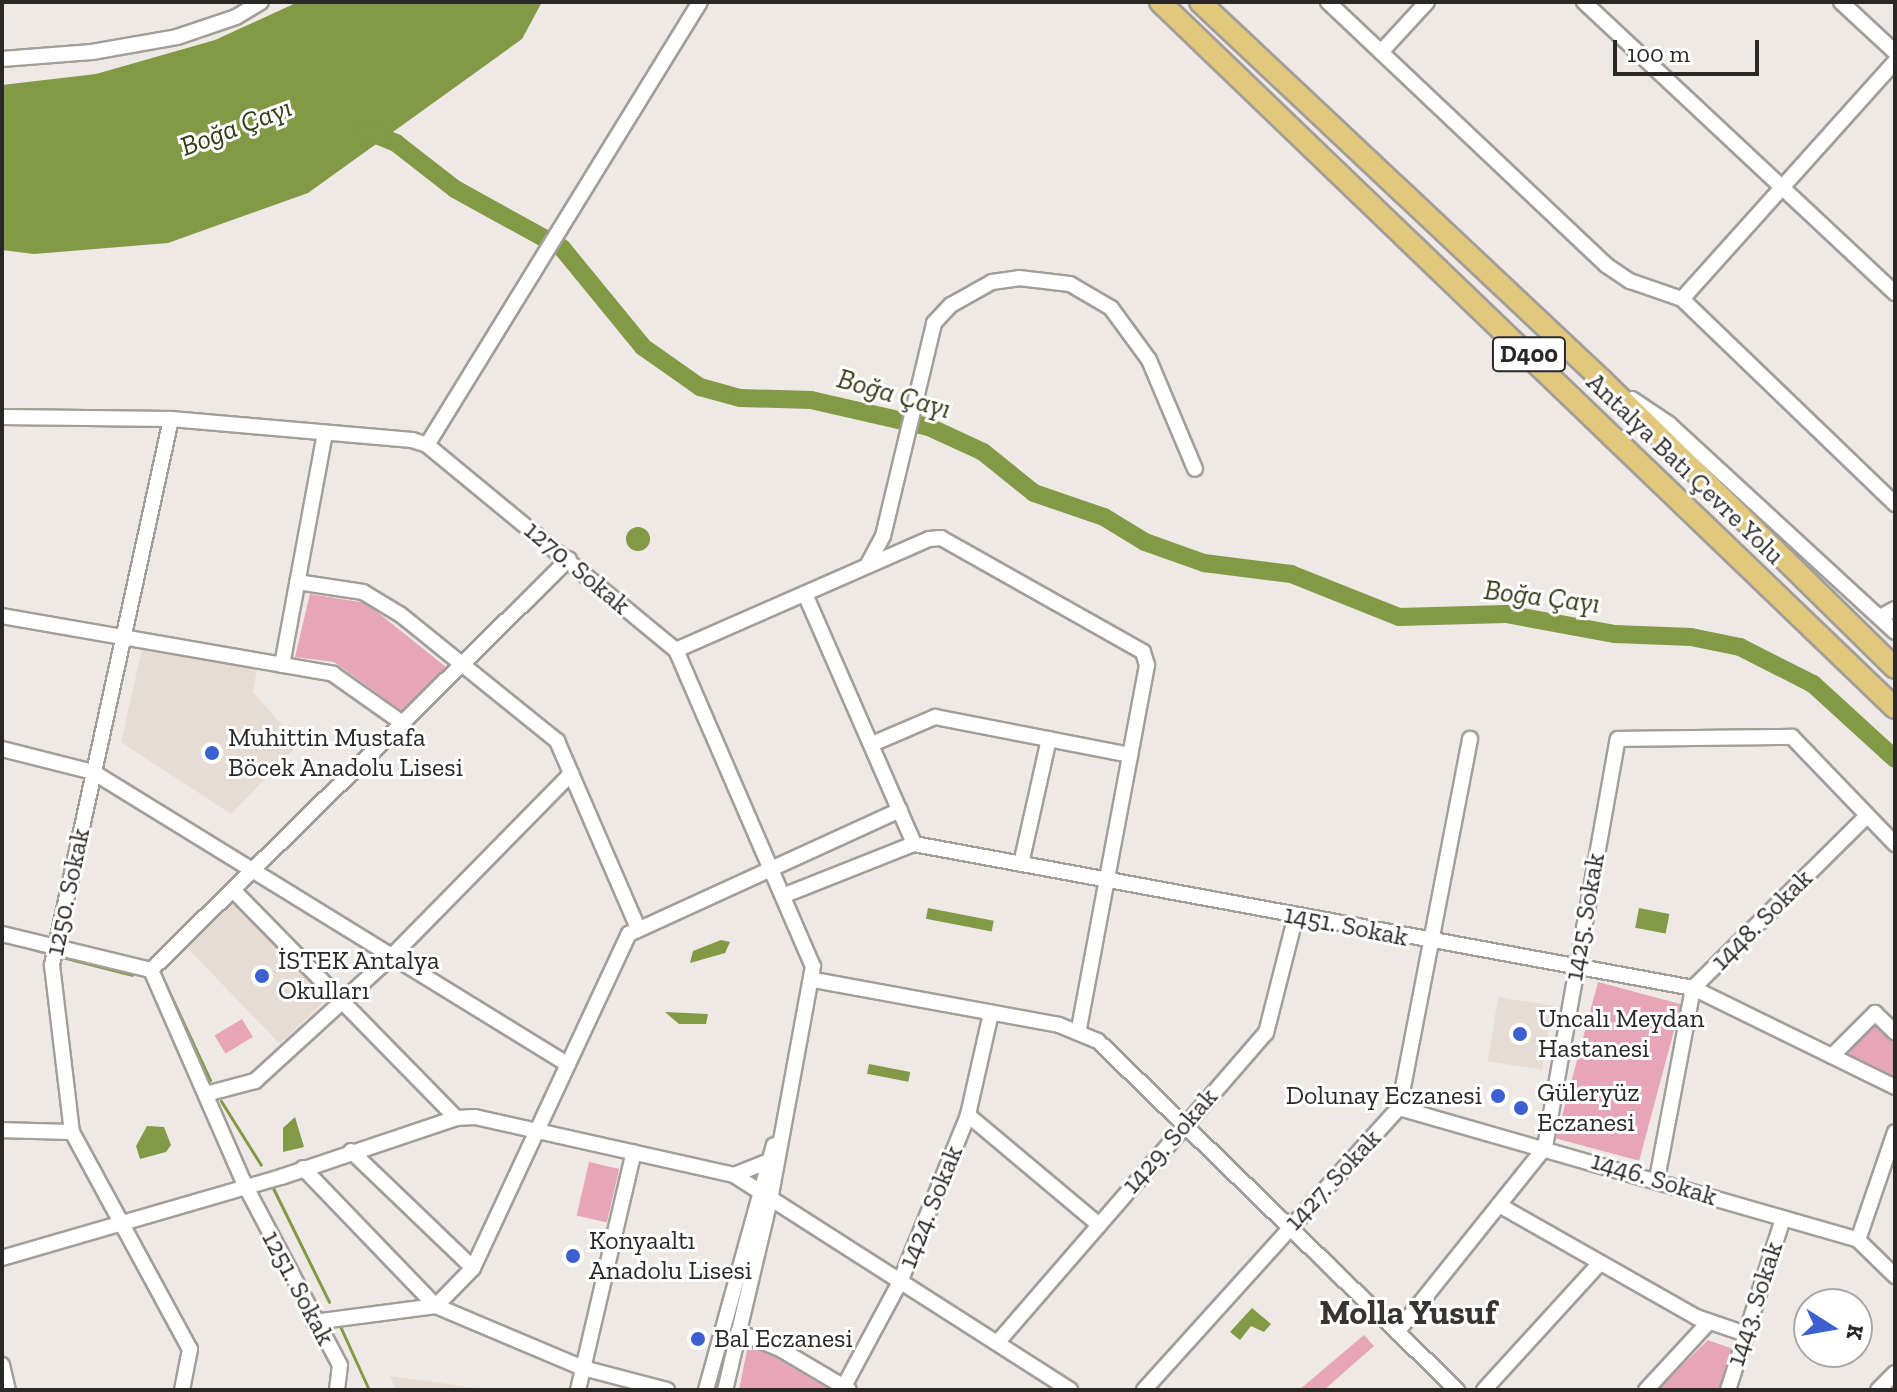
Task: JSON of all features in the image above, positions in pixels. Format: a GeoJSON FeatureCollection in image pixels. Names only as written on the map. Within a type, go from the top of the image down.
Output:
{"type":"FeatureCollection","features":[{"type":"Feature","properties":{"kind":"highway","name":"Antalya Batı Çevre Yolu"},"geometry":{"type":"LineString","coordinates":[[1160,2],[1895,708]]}},
{"type":"Feature","properties":{"kind":"highway"},"geometry":{"type":"LineString","coordinates":[[1200,2],[1601,379],[1895,668]]}},
{"type":"Feature","properties":{"kind":"street"},"geometry":{"type":"LineString","coordinates":[[2,59],[92,52],[177,37],[236,17],[261,2]]}},
{"type":"Feature","properties":{"kind":"street"},"geometry":{"type":"LineString","coordinates":[[427,445],[700,2]]}},
{"type":"Feature","properties":{"kind":"street"},"geometry":{"type":"LineString","coordinates":[[1328,2],[1606,265],[1630,281],[1667,289],[1682,299],[1895,504]]}},
{"type":"Feature","properties":{"kind":"street"},"geometry":{"type":"LineString","coordinates":[[1381,52],[1427,2]]}},
{"type":"Feature","properties":{"kind":"street"},"geometry":{"type":"LineString","coordinates":[[1584,2],[1895,293]]}},
{"type":"Feature","properties":{"kind":"street"},"geometry":{"type":"LineString","coordinates":[[1841,2],[1895,52]]}},
{"type":"Feature","properties":{"kind":"street"},"geometry":{"type":"LineString","coordinates":[[1682,299],[1895,62]]}},
{"type":"Feature","properties":{"kind":"street"},"geometry":{"type":"LineString","coordinates":[[867,567],[883,536],[925,344],[934,323],[951,305],[992,282],[1019,278],[1070,284],[1093,295],[1129,327],[1149,360],[1195,469]]}},
{"type":"Feature","properties":{"kind":"street"},"geometry":{"type":"LineString","coordinates":[[1601,379],[1669,424],[1895,632]]}},
{"type":"Feature","properties":{"kind":"street","name":"1270. Sokak"},"geometry":{"type":"LineString","coordinates":[[2,417],[171,419],[325,433],[378,434],[427,445],[676,650],[785,895],[813,966],[814,980],[787,1112],[765,1196],[706,1390]]}},
{"type":"Feature","properties":{"kind":"street","name":"1250. Sokak"},"geometry":{"type":"LineString","coordinates":[[171,419],[52,965],[72,1132],[190,1349],[182,1390]]}},
{"type":"Feature","properties":{"kind":"street"},"geometry":{"type":"LineString","coordinates":[[282,665],[325,433]]}},
{"type":"Feature","properties":{"kind":"street"},"geometry":{"type":"LineString","coordinates":[[676,650],[941,538],[1143,652],[1147,665],[1078,1033]]}},
{"type":"Feature","properties":{"kind":"street"},"geometry":{"type":"LineString","coordinates":[[151,970],[569,559]]}},
{"type":"Feature","properties":{"kind":"street"},"geometry":{"type":"LineString","coordinates":[[297,582],[363,592],[464,663],[557,741],[637,926]]}},
{"type":"Feature","properties":{"kind":"street"},"geometry":{"type":"LineString","coordinates":[[785,895],[914,844],[805,594]]}},
{"type":"Feature","properties":{"kind":"street"},"geometry":{"type":"LineString","coordinates":[[1880,617],[1895,609]]}},
{"type":"Feature","properties":{"kind":"street"},"geometry":{"type":"LineString","coordinates":[[2,616],[333,674],[404,724]]}},
{"type":"Feature","properties":{"kind":"street"},"geometry":{"type":"LineString","coordinates":[[872,744],[935,717],[1130,755]]}},
{"type":"Feature","properties":{"kind":"street","name":"1425. Sokak"},"geometry":{"type":"LineString","coordinates":[[1397,1332],[1545,1147],[1618,739],[1792,737],[1867,816]]}},
{"type":"Feature","properties":{"kind":"street"},"geometry":{"type":"LineString","coordinates":[[1021,864],[1049,739]]}},
{"type":"Feature","properties":{"kind":"street","name":"1427. Sokak"},"geometry":{"type":"LineString","coordinates":[[1144,1390],[1399,1108],[1433,944],[1470,739]]}},
{"type":"Feature","properties":{"kind":"street"},"geometry":{"type":"LineString","coordinates":[[2,749],[93,772],[567,1064]]}},
{"type":"Feature","properties":{"kind":"street"},"geometry":{"type":"LineString","coordinates":[[206,1094],[255,1081],[391,957],[571,774]]}},
{"type":"Feature","properties":{"kind":"street"},"geometry":{"type":"LineString","coordinates":[[314,1322],[436,1306],[473,1268],[540,1131],[567,1064],[637,926],[773,869],[900,810]]}},
{"type":"Feature","properties":{"kind":"street"},"geometry":{"type":"LineString","coordinates":[[1867,816],[1895,844]]}},
{"type":"Feature","properties":{"kind":"street","name":"1448. Sokak"},"geometry":{"type":"LineString","coordinates":[[1657,1179],[1693,988],[1867,816]]}},
{"type":"Feature","properties":{"kind":"street","name":"1451. Sokak"},"geometry":{"type":"LineString","coordinates":[[914,844],[1296,915],[1433,944],[1693,988],[1895,1087]]}},
{"type":"Feature","properties":{"kind":"street"},"geometry":{"type":"LineString","coordinates":[[233,890],[456,1118]]}},
{"type":"Feature","properties":{"kind":"street","name":"1429. Sokak"},"geometry":{"type":"LineString","coordinates":[[997,1343],[1185,1121],[1266,1033],[1296,915]]}},
{"type":"Feature","properties":{"kind":"street"},"geometry":{"type":"LineString","coordinates":[[2,934],[151,970]]}},
{"type":"Feature","properties":{"kind":"street"},"geometry":{"type":"LineString","coordinates":[[151,970],[246,1187]]}},
{"type":"Feature","properties":{"kind":"street"},"geometry":{"type":"LineString","coordinates":[[814,980],[991,1013],[1078,1033],[1098,1041],[1185,1121],[1457,1390]]}},
{"type":"Feature","properties":{"kind":"street","name":"1424. Sokak"},"geometry":{"type":"LineString","coordinates":[[845,1389],[900,1282],[968,1115],[991,1013]]}},
{"type":"Feature","properties":{"kind":"street"},"geometry":{"type":"LineString","coordinates":[[1832,1056],[1875,1013],[1895,1032]]}},
{"type":"Feature","properties":{"kind":"street","name":"1446. Sokak"},"geometry":{"type":"LineString","coordinates":[[1399,1108],[1657,1179],[1858,1240],[1895,1276]]}},
{"type":"Feature","properties":{"kind":"street","name":"1270. Sokak"},"geometry":{"type":"LineString","coordinates":[[725,1390],[765,1196],[768,1161],[787,1112]]}},
{"type":"Feature","properties":{"kind":"street"},"geometry":{"type":"LineString","coordinates":[[968,1115],[1099,1225]]}},
{"type":"Feature","properties":{"kind":"street"},"geometry":{"type":"LineString","coordinates":[[2,1258],[246,1187],[456,1118],[540,1131],[734,1175],[997,1343],[1052,1385],[1070,1390]]}},
{"type":"Feature","properties":{"kind":"street"},"geometry":{"type":"LineString","coordinates":[[2,1130],[72,1132]]}},
{"type":"Feature","properties":{"kind":"street"},"geometry":{"type":"LineString","coordinates":[[1858,1240],[1895,1132]]}},
{"type":"Feature","properties":{"kind":"street"},"geometry":{"type":"LineString","coordinates":[[351,1151],[473,1268]]}},
{"type":"Feature","properties":{"kind":"street"},"geometry":{"type":"LineString","coordinates":[[578,1390],[634,1152]]}},
{"type":"Feature","properties":{"kind":"street"},"geometry":{"type":"LineString","coordinates":[[734,1175],[768,1161]]}},
{"type":"Feature","properties":{"kind":"street"},"geometry":{"type":"LineString","coordinates":[[303,1168],[436,1306],[583,1368],[667,1390]]}},
{"type":"Feature","properties":{"kind":"street","name":"1251. Sokak"},"geometry":{"type":"LineString","coordinates":[[246,1187],[314,1322],[340,1365],[337,1390]]}},
{"type":"Feature","properties":{"kind":"street"},"geometry":{"type":"LineString","coordinates":[[1499,1205],[1709,1322],[1746,1334]]}},
{"type":"Feature","properties":{"kind":"street","name":"1443. Sokak"},"geometry":{"type":"LineString","coordinates":[[1728,1390],[1783,1219]]}},
{"type":"Feature","properties":{"kind":"street"},"geometry":{"type":"LineString","coordinates":[[1484,1390],[1600,1263]]}},
{"type":"Feature","properties":{"kind":"street"},"geometry":{"type":"LineString","coordinates":[[1646,1390],[1709,1322]]}},
{"type":"Feature","properties":{"kind":"street"},"geometry":{"type":"LineString","coordinates":[[738,1332],[780,1349],[845,1389]]}},
{"type":"Feature","properties":{"kind":"street"},"geometry":{"type":"LineString","coordinates":[[2,1365],[8,1390]]}},
{"type":"Feature","properties":{"kind":"street"},"geometry":{"type":"LineString","coordinates":[[1878,1390],[1895,1373]]}},
{"type":"Feature","properties":{"kind":"shaded area"},"geometry":{"type":"Polygon","coordinates":[[[310,594],[366,603],[446,667],[402,711],[334,662],[295,657],[310,594]]]}},
{"type":"Feature","properties":{"kind":"shaded area"},"geometry":{"type":"Polygon","coordinates":[[[142,649],[257,668],[253,692],[299,744],[231,814],[121,742],[142,649]]]}},
{"type":"Feature","properties":{"kind":"shaded area","name":"İSTEK Antalya Okulları"},"geometry":{"type":"Polygon","coordinates":[[[233,899],[328,998],[280,1044],[185,946],[233,899]]]}},
{"type":"Feature","properties":{"kind":"shaded area"},"geometry":{"type":"Polygon","coordinates":[[[1598,982],[1681,1004],[1639,1161],[1556,1138],[1598,982]]]}},
{"type":"Feature","properties":{"kind":"shaded area","name":"Uncalı Meydan Hastanesi"},"geometry":{"type":"Polygon","coordinates":[[[1498,997],[1552,1006],[1542,1070],[1488,1061],[1498,997]]]}},
{"type":"Feature","properties":{"kind":"shaded area"},"geometry":{"type":"Polygon","coordinates":[[[242,1019],[253,1037],[225,1053],[215,1035],[242,1019]]]}},
{"type":"Feature","properties":{"kind":"shaded area"},"geometry":{"type":"Polygon","coordinates":[[[1874,1022],[1895,1039],[1895,1078],[1841,1050],[1874,1022]]]}},
{"type":"Feature","properties":{"kind":"shaded area"},"geometry":{"type":"Polygon","coordinates":[[[589,1162],[619,1169],[607,1223],[577,1216],[589,1162]]]}},
{"type":"Feature","properties":{"kind":"shaded area"},"geometry":{"type":"Polygon","coordinates":[[[1364,1335],[1374,1346],[1324,1390],[1299,1390],[1364,1335]]]}},
{"type":"Feature","properties":{"kind":"shaded area"},"geometry":{"type":"Polygon","coordinates":[[[1708,1340],[1733,1349],[1720,1390],[1657,1390],[1708,1340]]]}},
{"type":"Feature","properties":{"kind":"shaded area"},"geometry":{"type":"Polygon","coordinates":[[[748,1345],[763,1350],[830,1390],[739,1390],[748,1345]]]}},
{"type":"Feature","properties":{"kind":"shaded area"},"geometry":{"type":"Polygon","coordinates":[[[390,1376],[490,1390],[396,1390],[390,1376]]]}},
{"type":"Feature","properties":{"kind":"water"},"geometry":{"type":"Polygon","coordinates":[[[298,2],[542,2],[522,39],[308,193],[168,243],[34,254],[2,250],[2,85],[96,74],[215,40],[298,2]]]}},
{"type":"Feature","properties":{"kind":"water"},"geometry":{"type":"Polygon","coordinates":[[[638,527],[647,530],[650,539],[647,548],[638,551],[629,548],[626,539],[629,530],[638,527]]]}},
{"type":"Feature","properties":{"kind":"water"},"geometry":{"type":"Polygon","coordinates":[[[928,908],[994,921],[992,932],[926,919],[928,908]]]}},
{"type":"Feature","properties":{"kind":"water"},"geometry":{"type":"Polygon","coordinates":[[[1639,908],[1669,914],[1666,934],[1635,928],[1639,908]]]}},
{"type":"Feature","properties":{"kind":"water"},"geometry":{"type":"Polygon","coordinates":[[[721,940],[730,942],[725,953],[690,963],[693,951],[721,940]]]}},
{"type":"Feature","properties":{"kind":"water"},"geometry":{"type":"Polygon","coordinates":[[[665,1012],[708,1014],[706,1024],[679,1024],[665,1012]]]}},
{"type":"Feature","properties":{"kind":"water"},"geometry":{"type":"Polygon","coordinates":[[[869,1064],[910,1072],[908,1082],[867,1074],[869,1064]]]}},
{"type":"Feature","properties":{"kind":"water"},"geometry":{"type":"Polygon","coordinates":[[[295,1117],[304,1147],[283,1152],[283,1128],[295,1117]]]}},
{"type":"Feature","properties":{"kind":"water"},"geometry":{"type":"Polygon","coordinates":[[[147,1126],[164,1127],[171,1145],[166,1152],[140,1159],[136,1146],[147,1126]]]}},
{"type":"Feature","properties":{"kind":"water"},"geometry":{"type":"Polygon","coordinates":[[[1252,1308],[1271,1324],[1264,1332],[1251,1326],[1240,1340],[1230,1332],[1252,1308]]]}},
{"type":"Feature","properties":{"kind":"waterway","name":"Boğa Çayı"},"geometry":{"type":"LineString","coordinates":[[364,130],[396,143],[455,189],[562,248],[643,347],[700,387],[740,398],[811,400],[929,427],[983,452],[1034,493],[1104,517],[1145,542],[1204,563],[1291,574],[1399,617],[1506,614],[1615,634],[1691,637],[1740,647],[1813,684],[1895,759]]}},
{"type":"Feature","properties":{"kind":"waterway"},"geometry":{"type":"LineString","coordinates":[[8,942],[46,953]]}},
{"type":"Feature","properties":{"kind":"waterway"},"geometry":{"type":"LineString","coordinates":[[62,957],[132,975]]}},
{"type":"Feature","properties":{"kind":"waterway"},"geometry":{"type":"LineString","coordinates":[[165,983],[210,1080]]}},
{"type":"Feature","properties":{"kind":"waterway"},"geometry":{"type":"LineString","coordinates":[[221,1101],[261,1165]]}},
{"type":"Feature","properties":{"kind":"waterway"},"geometry":{"type":"LineString","coordinates":[[273,1188],[329,1302]]}},
{"type":"Feature","properties":{"kind":"waterway"},"geometry":{"type":"LineString","coordinates":[[340,1326],[369,1390]]}},
{"type":"Feature","properties":{"kind":"place","name":"Muhittin Mustafa Böcek Anadolu Lisesi"},"geometry":{"type":"Point","coordinates":[212,753]}},
{"type":"Feature","properties":{"kind":"place","name":"İSTEK Antalya Okulları"},"geometry":{"type":"Point","coordinates":[262,976]}},
{"type":"Feature","properties":{"kind":"place","name":"Uncalı Meydan Hastanesi"},"geometry":{"type":"Point","coordinates":[1520,1034]}},
{"type":"Feature","properties":{"kind":"place","name":"Dolunay Eczanesi"},"geometry":{"type":"Point","coordinates":[1498,1096]}},
{"type":"Feature","properties":{"kind":"place","name":"Güleryüz Eczanesi"},"geometry":{"type":"Point","coordinates":[1521,1108]}},
{"type":"Feature","properties":{"kind":"place","name":"Konyaaltı Anadolu Lisesi"},"geometry":{"type":"Point","coordinates":[573,1256]}},
{"type":"Feature","properties":{"kind":"place","name":"Bal Eczanesi"},"geometry":{"type":"Point","coordinates":[698,1339]}},
{"type":"Feature","properties":{"kind":"district","name":"Molla Yusuf"},"geometry":{"type":"Point","coordinates":[1408,1313]}}]}
